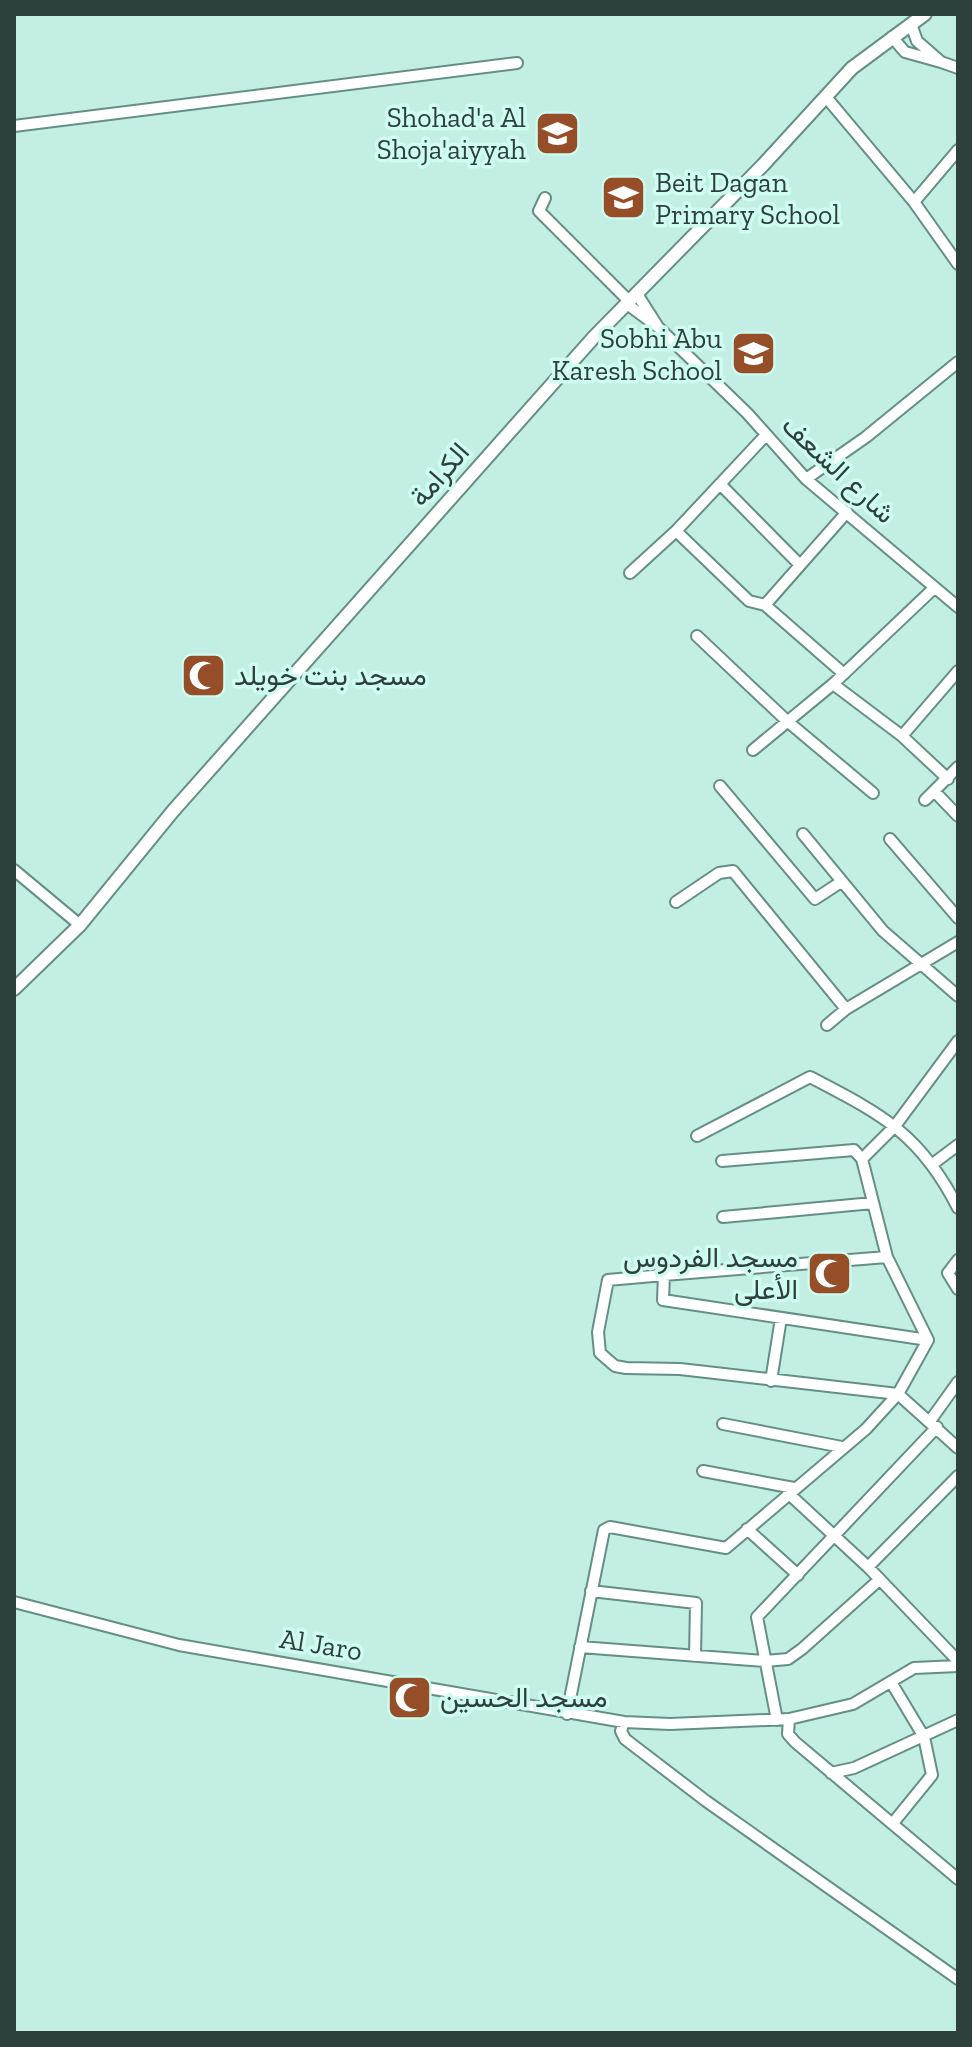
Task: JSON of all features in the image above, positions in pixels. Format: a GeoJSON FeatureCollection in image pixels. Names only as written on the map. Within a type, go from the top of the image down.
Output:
{"type":"FeatureCollection","features":[{"type":"Feature","properties":{"kind":"main road","name":"الكرامة"},"geometry":{"type":"LineString","coordinates":[[14,989],[80,925],[173,811],[529,409],[852,68],[925,14]]}},
{"type":"Feature","properties":{"kind":"street"},"geometry":{"type":"LineString","coordinates":[[911,24],[917,41],[941,62]]}},
{"type":"Feature","properties":{"kind":"street"},"geometry":{"type":"LineString","coordinates":[[892,37],[905,52],[958,68]]}},
{"type":"Feature","properties":{"kind":"street"},"geometry":{"type":"LineString","coordinates":[[14,126],[517,63]]}},
{"type":"Feature","properties":{"kind":"street"},"geometry":{"type":"LineString","coordinates":[[826,97],[914,202],[958,264]]}},
{"type":"Feature","properties":{"kind":"street"},"geometry":{"type":"LineString","coordinates":[[914,202],[958,150]]}},
{"type":"Feature","properties":{"kind":"street","name":"شارع الشعف"},"geometry":{"type":"LineString","coordinates":[[545,198],[539,211],[632,300],[806,479],[958,607]]}},
{"type":"Feature","properties":{"kind":"street"},"geometry":{"type":"LineString","coordinates":[[806,479],[866,437],[958,362]]}},
{"type":"Feature","properties":{"kind":"street"},"geometry":{"type":"LineString","coordinates":[[630,573],[676,531],[766,435]]}},
{"type":"Feature","properties":{"kind":"street"},"geometry":{"type":"LineString","coordinates":[[720,484],[799,564]]}},
{"type":"Feature","properties":{"kind":"street"},"geometry":{"type":"LineString","coordinates":[[765,605],[847,512]]}},
{"type":"Feature","properties":{"kind":"street"},"geometry":{"type":"LineString","coordinates":[[676,531],[749,601],[765,605],[844,674]]}},
{"type":"Feature","properties":{"kind":"street"},"geometry":{"type":"LineString","coordinates":[[753,750],[833,684],[933,589]]}},
{"type":"Feature","properties":{"kind":"street"},"geometry":{"type":"LineString","coordinates":[[697,636],[787,721],[873,793]]}},
{"type":"Feature","properties":{"kind":"street"},"geometry":{"type":"LineString","coordinates":[[902,736],[958,671]]}},
{"type":"Feature","properties":{"kind":"street"},"geometry":{"type":"LineString","coordinates":[[833,684],[902,736],[948,779]]}},
{"type":"Feature","properties":{"kind":"street"},"geometry":{"type":"LineString","coordinates":[[925,800],[958,767]]}},
{"type":"Feature","properties":{"kind":"street"},"geometry":{"type":"LineString","coordinates":[[720,786],[815,899],[841,882]]}},
{"type":"Feature","properties":{"kind":"street"},"geometry":{"type":"LineString","coordinates":[[935,792],[958,816]]}},
{"type":"Feature","properties":{"kind":"street"},"geometry":{"type":"LineString","coordinates":[[803,834],[883,931],[958,996]]}},
{"type":"Feature","properties":{"kind":"street"},"geometry":{"type":"LineString","coordinates":[[890,839],[958,918]]}},
{"type":"Feature","properties":{"kind":"street"},"geometry":{"type":"LineString","coordinates":[[14,870],[80,925]]}},
{"type":"Feature","properties":{"kind":"street"},"geometry":{"type":"LineString","coordinates":[[676,902],[719,873],[733,871],[846,1009]]}},
{"type":"Feature","properties":{"kind":"street"},"geometry":{"type":"LineString","coordinates":[[827,1025],[846,1009],[958,942]]}},
{"type":"Feature","properties":{"kind":"street"},"geometry":{"type":"LineString","coordinates":[[862,1159],[895,1126],[956,1049]]}},
{"type":"Feature","properties":{"kind":"street"},"geometry":{"type":"LineString","coordinates":[[697,1136],[810,1077],[884,1116],[934,1163],[958,1208]]}},
{"type":"Feature","properties":{"kind":"street"},"geometry":{"type":"LineString","coordinates":[[934,1163],[958,1145]]}},
{"type":"Feature","properties":{"kind":"street"},"geometry":{"type":"LineString","coordinates":[[722,1161],[854,1150],[862,1159],[887,1257],[928,1340]]}},
{"type":"Feature","properties":{"kind":"street"},"geometry":{"type":"LineString","coordinates":[[723,1217],[873,1203]]}},
{"type":"Feature","properties":{"kind":"street"},"geometry":{"type":"LineString","coordinates":[[887,1257],[608,1280],[598,1332],[600,1353],[615,1366],[626,1368],[680,1369],[898,1394],[958,1448]]}},
{"type":"Feature","properties":{"kind":"street"},"geometry":{"type":"LineString","coordinates":[[958,1260],[948,1273],[958,1289]]}},
{"type":"Feature","properties":{"kind":"street"},"geometry":{"type":"LineString","coordinates":[[664,1275],[663,1300],[928,1340]]}},
{"type":"Feature","properties":{"kind":"street"},"geometry":{"type":"LineString","coordinates":[[771,1381],[781,1318]]}},
{"type":"Feature","properties":{"kind":"street"},"geometry":{"type":"LineString","coordinates":[[567,1714],[604,1530],[610,1527],[726,1548],[866,1429],[898,1394],[928,1340]]}},
{"type":"Feature","properties":{"kind":"street"},"geometry":{"type":"LineString","coordinates":[[958,1382],[934,1424],[836,1538],[757,1617],[765,1661],[788,1734],[958,1879]]}},
{"type":"Feature","properties":{"kind":"street"},"geometry":{"type":"LineString","coordinates":[[723,1424],[842,1447]]}},
{"type":"Feature","properties":{"kind":"street"},"geometry":{"type":"LineString","coordinates":[[703,1471],[791,1491],[868,1567],[958,1664]]}},
{"type":"Feature","properties":{"kind":"street"},"geometry":{"type":"LineString","coordinates":[[868,1567],[958,1476]]}},
{"type":"Feature","properties":{"kind":"street"},"geometry":{"type":"LineString","coordinates":[[747,1529],[798,1575]]}},
{"type":"Feature","properties":{"kind":"street"},"geometry":{"type":"LineString","coordinates":[[580,1647],[765,1661],[788,1659],[879,1580]]}},
{"type":"Feature","properties":{"kind":"street"},"geometry":{"type":"LineString","coordinates":[[591,1591],[696,1603],[695,1656]]}},
{"type":"Feature","properties":{"kind":"street","name":"Al Jaro"},"geometry":{"type":"LineString","coordinates":[[14,1602],[179,1645],[624,1722],[783,1719],[853,1704],[914,1668],[958,1664]]}},
{"type":"Feature","properties":{"kind":"street"},"geometry":{"type":"LineString","coordinates":[[891,1682],[924,1737],[932,1775],[893,1823]]}},
{"type":"Feature","properties":{"kind":"street"},"geometry":{"type":"LineString","coordinates":[[831,1773],[854,1768],[958,1720]]}},
{"type":"Feature","properties":{"kind":"street"},"geometry":{"type":"LineString","coordinates":[[624,1722],[621,1731],[625,1739],[648,1757],[958,1979]]}},
{"type":"Feature","properties":{"kind":"place","name":"Shohad'a Al Shoja'aiyyah"},"geometry":{"type":"Point","coordinates":[557,133]}},
{"type":"Feature","properties":{"kind":"place","name":"Beit Dagan Primary School"},"geometry":{"type":"Point","coordinates":[624,198]}},
{"type":"Feature","properties":{"kind":"place","name":"Sobhi Abu Karesh School"},"geometry":{"type":"Point","coordinates":[753,354]}},
{"type":"Feature","properties":{"kind":"place","name":"مسجد بنت خويلد"},"geometry":{"type":"Point","coordinates":[203,675]}},
{"type":"Feature","properties":{"kind":"place","name":"مسجد الفردوس الأعلى"},"geometry":{"type":"Point","coordinates":[829,1273]}},
{"type":"Feature","properties":{"kind":"place","name":"مسجد الحسين"},"geometry":{"type":"Point","coordinates":[409,1697]}}]}
